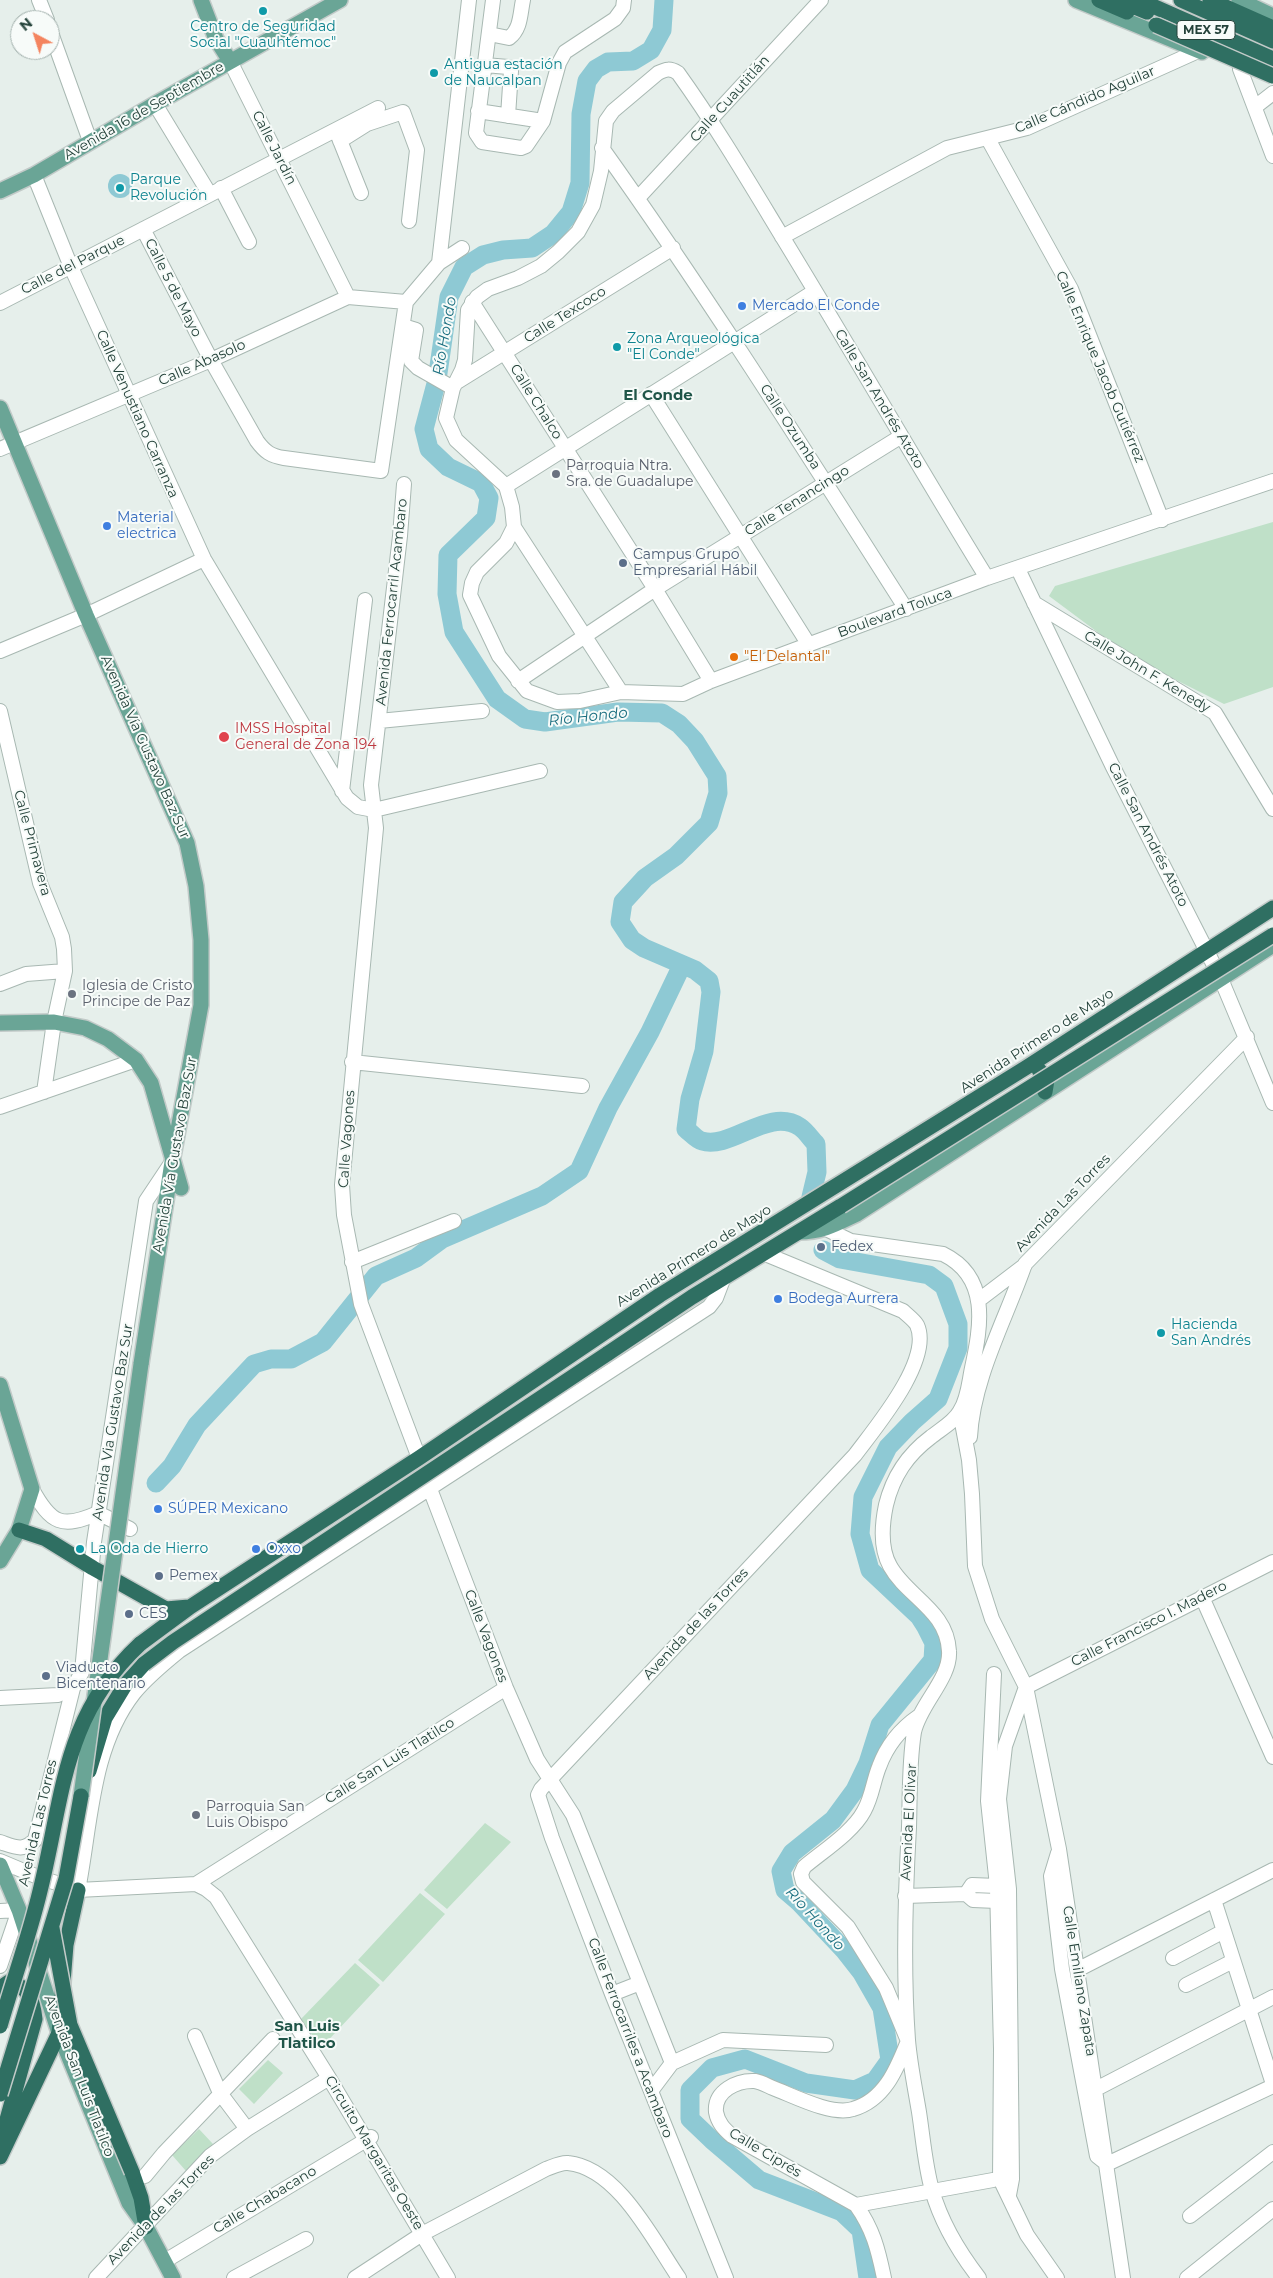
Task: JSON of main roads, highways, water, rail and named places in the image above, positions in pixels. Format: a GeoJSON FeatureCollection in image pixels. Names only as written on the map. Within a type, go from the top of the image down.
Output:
{"type":"FeatureCollection","features":[{"type":"Feature","properties":{"kind":"highway"},"geometry":{"type":"LineString","coordinates":[[1099,0],[1272,80]]}},
{"type":"Feature","properties":{"kind":"highway"},"geometry":{"type":"LineString","coordinates":[[1118,0],[1272,80]]}},
{"type":"Feature","properties":{"kind":"highway","name":"MEX 57"},"geometry":{"type":"LineString","coordinates":[[1139,0],[1273,59]]}},
{"type":"Feature","properties":{"kind":"highway","name":"MEX 57"},"geometry":{"type":"LineString","coordinates":[[1181,0],[1273,41]]}},
{"type":"Feature","properties":{"kind":"highway"},"geometry":{"type":"LineString","coordinates":[[1210,0],[1273,28]]}},
{"type":"Feature","properties":{"kind":"highway"},"geometry":{"type":"LineString","coordinates":[[1223,37],[1272,80]]}},
{"type":"Feature","properties":{"kind":"highway","name":"Avenida Primero de Mayo"},"geometry":{"type":"LineString","coordinates":[[140,1644],[190,1607],[419,1458],[660,1295],[1027,1067],[1273,908]]}},
{"type":"Feature","properties":{"kind":"highway"},"geometry":{"type":"LineString","coordinates":[[0,2094],[66,1880],[81,1796],[105,1718],[125,1685],[144,1664],[181,1636],[692,1297],[841,1206],[1273,935]]}},
{"type":"Feature","properties":{"kind":"highway"},"geometry":{"type":"LineString","coordinates":[[1027,1067],[1040,1070],[1044,1074],[1047,1080],[1045,1092]]}},
{"type":"Feature","properties":{"kind":"highway"},"geometry":{"type":"LineString","coordinates":[[19,1530],[46,1539],[166,1609],[190,1607]]}},
{"type":"Feature","properties":{"kind":"highway","name":"Avenida Las Torres"},"geometry":{"type":"LineString","coordinates":[[0,2026],[40,1892],[64,1778],[76,1735],[95,1696],[120,1662],[140,1644]]}},
{"type":"Feature","properties":{"kind":"highway"},"geometry":{"type":"LineString","coordinates":[[0,2157],[59,2033],[66,1945],[78,1890]]}},
{"type":"Feature","properties":{"kind":"highway"},"geometry":{"type":"LineString","coordinates":[[51,1924],[70,2025],[138,2174],[146,2227]]}},
{"type":"Feature","properties":{"kind":"highway"},"geometry":{"type":"LineString","coordinates":[[0,1988],[10,1982],[18,1984],[28,1992],[35,2019],[28,2050],[0,2143]]}},
{"type":"Feature","properties":{"kind":"highway"},"geometry":{"type":"LineString","coordinates":[[28,2050],[49,2033],[59,2033]]}},
{"type":"Feature","properties":{"kind":"main road","name":"Calle Jardín"},"geometry":{"type":"LineString","coordinates":[[201,0],[216,39],[230,61]]}},
{"type":"Feature","properties":{"kind":"main road","name":"Avenida 16 de Septiembre"},"geometry":{"type":"LineString","coordinates":[[0,191],[34,175],[90,140],[340,0]]}},
{"type":"Feature","properties":{"kind":"main road"},"geometry":{"type":"LineString","coordinates":[[1076,0],[1240,69],[1272,80]]}},
{"type":"Feature","properties":{"kind":"main road"},"geometry":{"type":"LineString","coordinates":[[1239,0],[1273,16]]}},
{"type":"Feature","properties":{"kind":"main road","name":"Avenida Vía Gustavo Baz Sur"},"geometry":{"type":"LineString","coordinates":[[0,408],[86,614],[187,843],[196,886],[201,940],[201,1005],[172,1162],[141,1364]]}},
{"type":"Feature","properties":{"kind":"main road"},"geometry":{"type":"LineString","coordinates":[[799,1232],[815,1232],[826,1229],[856,1214],[1273,945]]}},
{"type":"Feature","properties":{"kind":"main road"},"geometry":{"type":"LineString","coordinates":[[0,1023],[54,1022],[85,1028],[108,1039],[136,1060],[151,1083],[172,1162],[181,1188]]}},
{"type":"Feature","properties":{"kind":"main road","name":"Avenida Via Gustavo Baz Sur"},"geometry":{"type":"LineString","coordinates":[[81,1796],[141,1364]]}},
{"type":"Feature","properties":{"kind":"main road"},"geometry":{"type":"LineString","coordinates":[[0,1385],[32,1489],[19,1530],[0,1560]]}},
{"type":"Feature","properties":{"kind":"main road","name":"Avenida San Luis Tlatilco"},"geometry":{"type":"LineString","coordinates":[[0,1865],[19,1910],[59,2033],[129,2203],[146,2227],[173,2278]]}},
{"type":"Feature","properties":{"kind":"water"},"geometry":{"type":"Polygon","coordinates":[[[120,174],[125,175],[131,181],[131,191],[125,197],[120,198],[115,197],[109,191],[108,186],[109,181],[115,175],[120,174]]]}},
{"type":"Feature","properties":{"kind":"waterway","name":"Río Hondo"},"geometry":{"type":"LineString","coordinates":[[664,0],[662,30],[651,50],[633,61],[608,62],[596,69],[587,81],[581,114],[580,183],[571,212],[553,234],[532,248],[503,250],[483,255],[464,267],[449,297],[437,380],[424,429],[429,449],[448,467],[481,483],[489,498],[486,518],[448,555],[447,594],[454,632],[497,699],[525,719],[545,722],[618,712],[662,713],[679,724],[695,741],[717,776],[718,793],[709,823],[676,856],[645,878],[623,902],[620,922],[632,940],[644,948],[695,970],[709,981],[711,992],[704,1051],[690,1099],[686,1129],[702,1141],[713,1142],[725,1140],[776,1122],[788,1122],[800,1127],[816,1144],[817,1172],[811,1197]]}},
{"type":"Feature","properties":{"kind":"waterway"},"geometry":{"type":"LineString","coordinates":[[156,1483],[172,1466],[197,1425],[254,1364],[271,1359],[291,1359],[323,1342],[376,1276],[416,1258],[442,1239],[542,1196],[579,1171],[608,1108],[650,1032],[682,965]]}},
{"type":"Feature","properties":{"kind":"waterway","name":"Río Hondo"},"geometry":{"type":"LineString","coordinates":[[823,1250],[840,1259],[929,1275],[944,1286],[958,1324],[958,1348],[938,1399],[888,1447],[863,1497],[860,1534],[870,1570],[919,1616],[926,1627],[934,1643],[933,1660],[880,1725],[868,1763],[855,1790],[833,1820],[792,1853],[781,1871],[785,1890],[799,1902],[844,1950],[862,1973],[882,2008],[890,2060],[875,2081],[855,2090],[806,2083],[745,2059],[712,2068],[690,2090],[690,2119],[759,2180],[842,2212],[861,2230],[868,2278]]}},
{"type":"Feature","properties":{"kind":"place","name":"Centro de Seguridad Social \"Cuauhtémoc\""},"geometry":{"type":"Point","coordinates":[263,11]}},
{"type":"Feature","properties":{"kind":"place","name":"Antigua estación de Naucalpan"},"geometry":{"type":"Point","coordinates":[434,73]}},
{"type":"Feature","properties":{"kind":"place","name":"Parque Revolución"},"geometry":{"type":"Point","coordinates":[120,188]}},
{"type":"Feature","properties":{"kind":"place","name":"Mercado El Conde"},"geometry":{"type":"Point","coordinates":[742,306]}},
{"type":"Feature","properties":{"kind":"place","name":"Zona Arqueológica \"El Conde\""},"geometry":{"type":"Point","coordinates":[617,347]}},
{"type":"Feature","properties":{"kind":"place","name":"Parroquia Ntra. Sra. de Guadalupe"},"geometry":{"type":"Point","coordinates":[556,474]}},
{"type":"Feature","properties":{"kind":"place","name":"Material electrica"},"geometry":{"type":"Point","coordinates":[107,526]}},
{"type":"Feature","properties":{"kind":"place","name":"Campus Grupo Empresarial Hábil"},"geometry":{"type":"Point","coordinates":[623,563]}},
{"type":"Feature","properties":{"kind":"place","name":"\"El Delantal\""},"geometry":{"type":"Point","coordinates":[734,657]}},
{"type":"Feature","properties":{"kind":"place","name":"IMSS Hospital General de Zona 194"},"geometry":{"type":"Point","coordinates":[224,737]}},
{"type":"Feature","properties":{"kind":"place","name":"Iglesia de Cristo Principe de Paz"},"geometry":{"type":"Point","coordinates":[72,994]}},
{"type":"Feature","properties":{"kind":"place","name":"Fedex"},"geometry":{"type":"Point","coordinates":[821,1247]}},
{"type":"Feature","properties":{"kind":"place","name":"Bodega Aurrera"},"geometry":{"type":"Point","coordinates":[778,1299]}},
{"type":"Feature","properties":{"kind":"place","name":"Hacienda San Andrés"},"geometry":{"type":"Point","coordinates":[1161,1333]}},
{"type":"Feature","properties":{"kind":"place","name":"SÚPER Mexicano"},"geometry":{"type":"Point","coordinates":[158,1509]}},
{"type":"Feature","properties":{"kind":"place","name":"La Oda de Hierro"},"geometry":{"type":"Point","coordinates":[80,1549]}},
{"type":"Feature","properties":{"kind":"place","name":"Oxxo"},"geometry":{"type":"Point","coordinates":[256,1549]}},
{"type":"Feature","properties":{"kind":"place","name":"Pemex"},"geometry":{"type":"Point","coordinates":[159,1576]}},
{"type":"Feature","properties":{"kind":"place","name":"CES"},"geometry":{"type":"Point","coordinates":[129,1614]}},
{"type":"Feature","properties":{"kind":"place","name":"Viaducto Bicentenario"},"geometry":{"type":"Point","coordinates":[46,1676]}},
{"type":"Feature","properties":{"kind":"place","name":"Parroquia San Luis Obispo"},"geometry":{"type":"Point","coordinates":[196,1815]}},
{"type":"Feature","properties":{"kind":"district","name":"El Conde"},"geometry":{"type":"Point","coordinates":[658,396]}},
{"type":"Feature","properties":{"kind":"district","name":"San Luis Tlatilco"},"geometry":{"type":"Point","coordinates":[307,2036]}}]}
